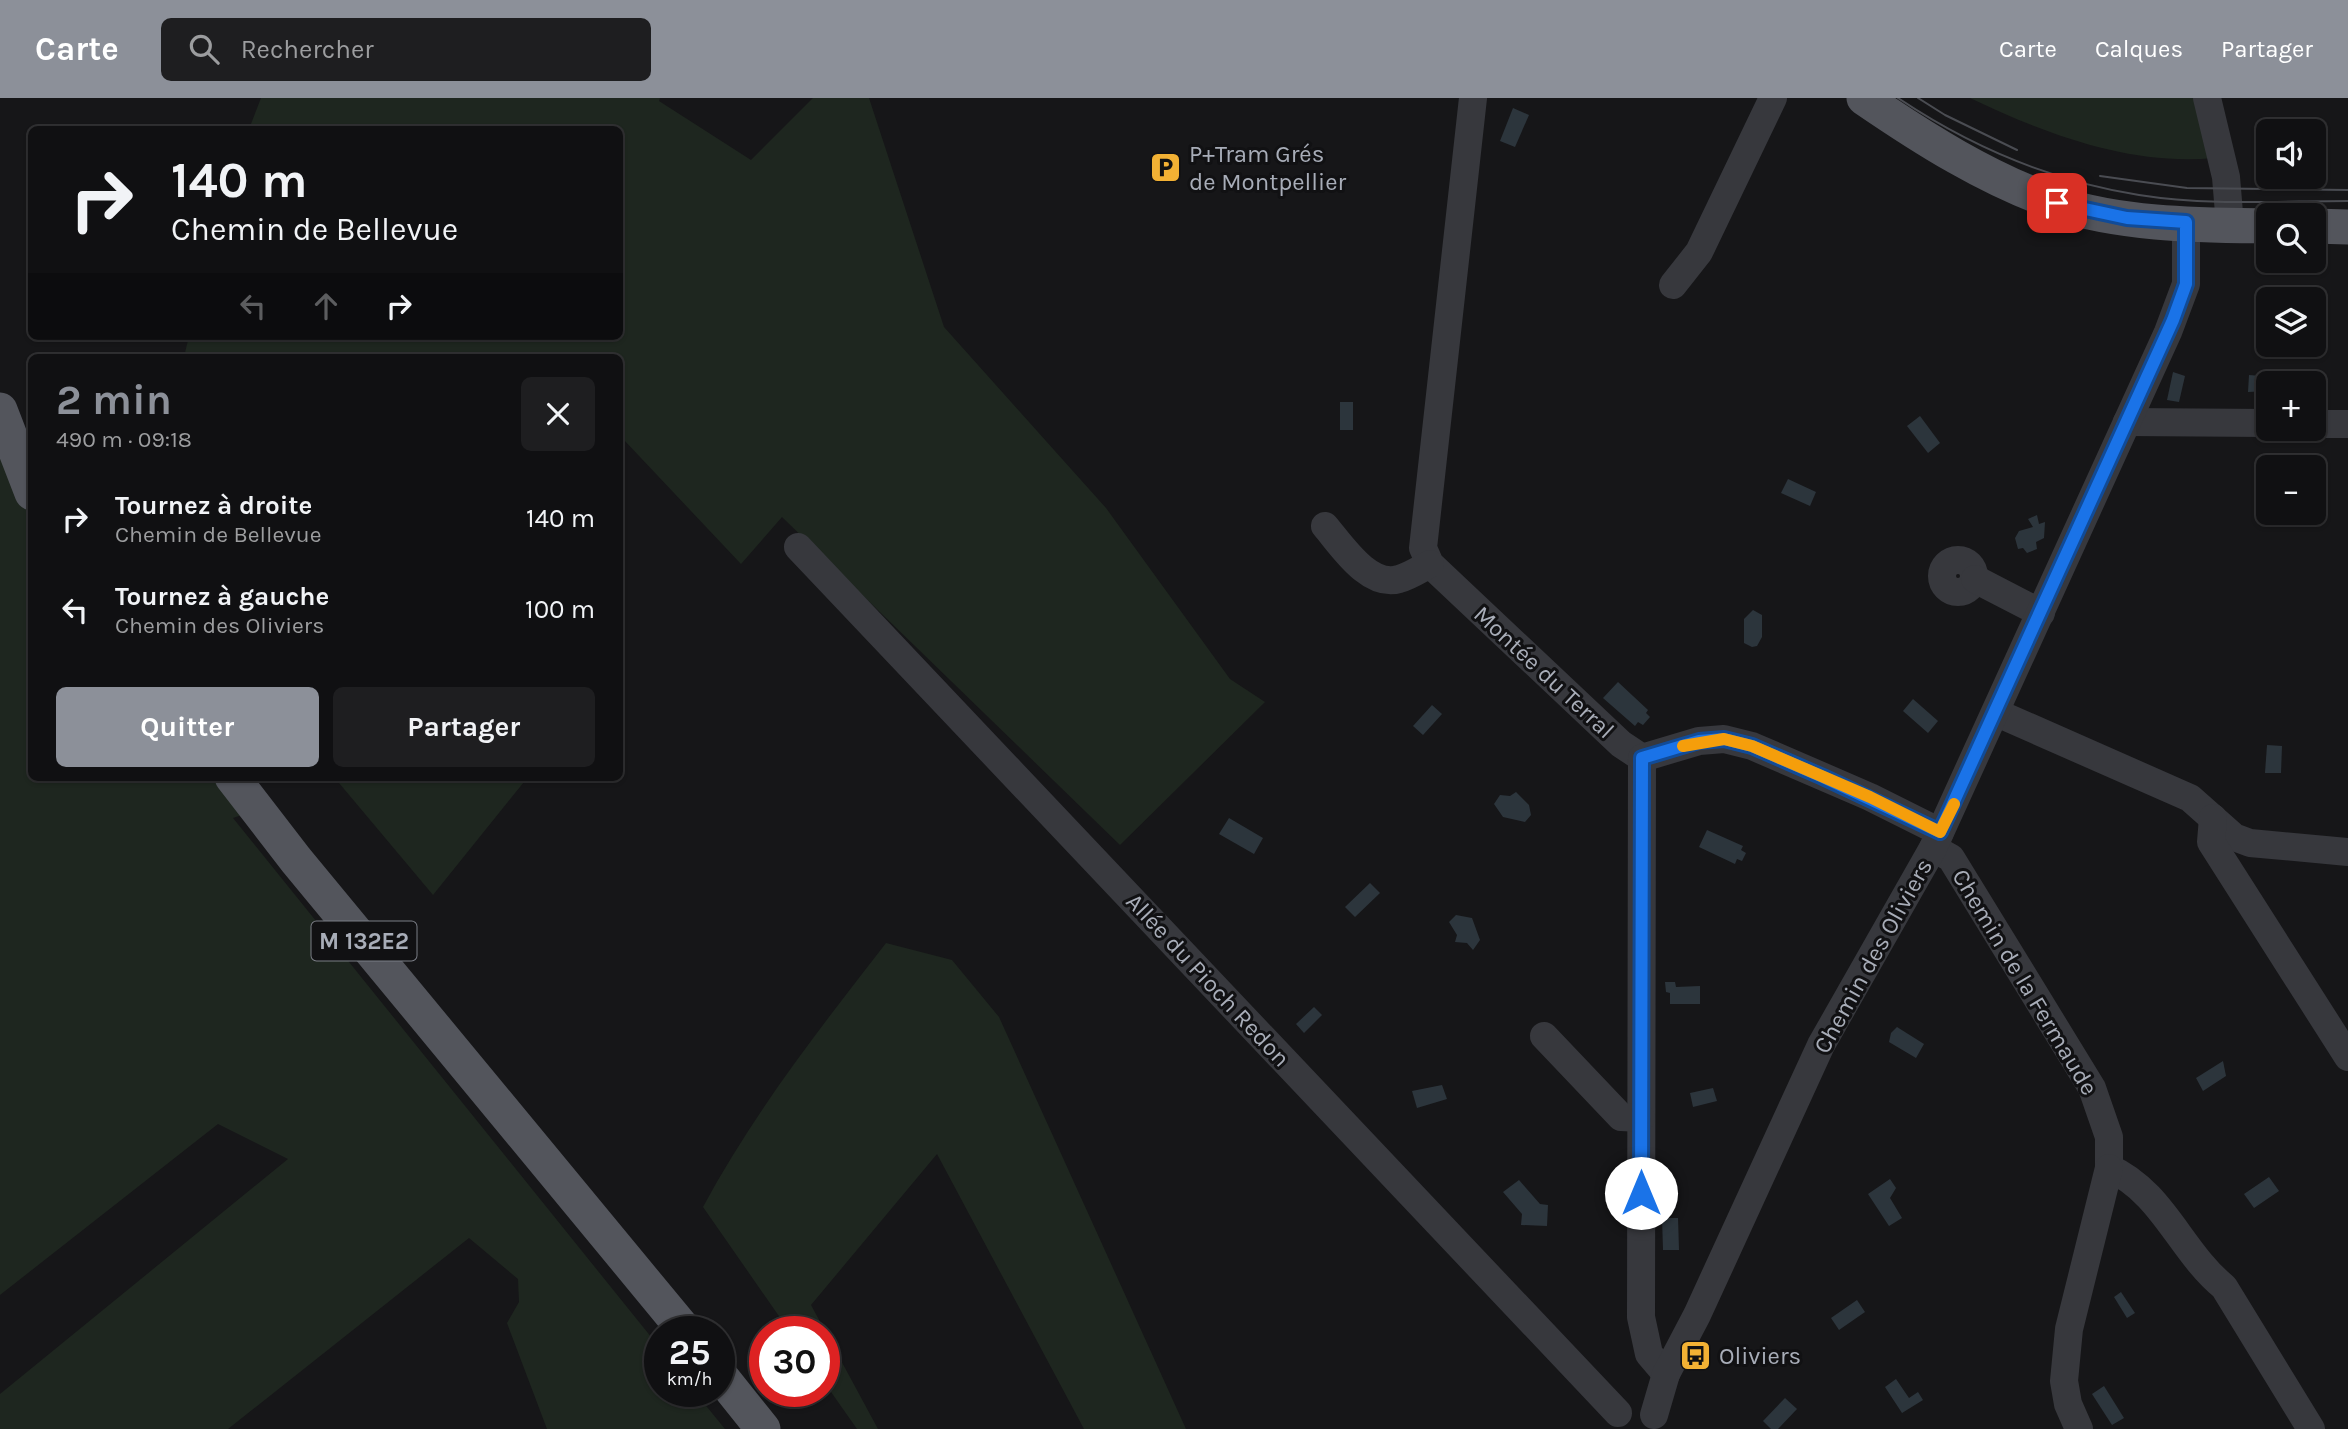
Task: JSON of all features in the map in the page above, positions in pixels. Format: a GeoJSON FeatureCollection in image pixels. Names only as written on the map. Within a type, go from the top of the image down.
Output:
{"type":"FeatureCollection","features":[{"type":"Feature","properties":{"kind":"main road"},"geometry":{"type":"LineString","coordinates":[[1864,98],[1930,142],[2057,203],[2127,218],[2256,226]]}},
{"type":"Feature","properties":{"kind":"main road"},"geometry":{"type":"LineString","coordinates":[[2326,226],[2348,227]]}},
{"type":"Feature","properties":{"kind":"main road"},"geometry":{"type":"LineString","coordinates":[[0,410],[28,483]]}},
{"type":"Feature","properties":{"kind":"main road","name":"M 132E2"},"geometry":{"type":"LineString","coordinates":[[235,781],[296,860],[673,1316]]}},
{"type":"Feature","properties":{"kind":"main road"},"geometry":{"type":"LineString","coordinates":[[735,1394],[764,1429]]}},
{"type":"Feature","properties":{"kind":"street"},"geometry":{"type":"LineString","coordinates":[[1325,526],[1355,562],[1378,578],[1398,580],[1430,564],[1423,548],[1473,98]]}},
{"type":"Feature","properties":{"kind":"street"},"geometry":{"type":"LineString","coordinates":[[1673,285],[1699,252],[1773,98]]}},
{"type":"Feature","properties":{"kind":"street"},"geometry":{"type":"LineString","coordinates":[[2207,98],[2225,177],[2230,225]]}},
{"type":"Feature","properties":{"kind":"street","name":"Chemin des Oliviers"},"geometry":{"type":"LineString","coordinates":[[1635,1419],[1665,1374],[1697,1315],[1821,1045],[1937,840],[1997,713],[2182,296],[2186,270],[2186,222]]}},
{"type":"Feature","properties":{"kind":"street"},"geometry":{"type":"LineString","coordinates":[[2127,422],[2256,423]]}},
{"type":"Feature","properties":{"kind":"street"},"geometry":{"type":"LineString","coordinates":[[2326,424],[2348,424]]}},
{"type":"Feature","properties":{"kind":"street","name":"Allée du Pioch Redon"},"geometry":{"type":"LineString","coordinates":[[798,547],[1635,1419]]}},
{"type":"Feature","properties":{"kind":"street","name":"Montée du Terral"},"geometry":{"type":"LineString","coordinates":[[1430,564],[1621,744],[1642,758]]}},
{"type":"Feature","properties":{"kind":"street"},"geometry":{"type":"LineString","coordinates":[[1975,579],[2041,613]]}},
{"type":"Feature","properties":{"kind":"street"},"geometry":{"type":"LineString","coordinates":[[1997,713],[2190,798],[2234,837],[2250,843],[2348,852]]}},
{"type":"Feature","properties":{"kind":"street","name":"Chemin de la Fermaude"},"geometry":{"type":"LineString","coordinates":[[1642,758],[1699,741],[1724,739],[1752,746],[1858,792],[1937,840],[1951,858],[2092,1088],[2109,1137],[2109,1168],[2069,1329],[2064,1381],[2068,1404],[2079,1429]]}},
{"type":"Feature","properties":{"kind":"street"},"geometry":{"type":"LineString","coordinates":[[1642,758],[1641,1317],[1649,1354],[1665,1374]]}},
{"type":"Feature","properties":{"kind":"street"},"geometry":{"type":"LineString","coordinates":[[2213,818],[2211,842],[2348,1058]]}},
{"type":"Feature","properties":{"kind":"street"},"geometry":{"type":"LineString","coordinates":[[1544,1036],[1621,1117],[1641,1118]]}},
{"type":"Feature","properties":{"kind":"street"},"geometry":{"type":"LineString","coordinates":[[2109,1168],[2127,1176],[2162,1209],[2205,1272],[2224,1287],[2311,1429]]}},
{"type":"Feature","properties":{"kind":"shaded area"},"geometry":{"type":"Polygon","coordinates":[[[261,98],[660,98],[659,101],[751,160],[813,98],[869,98],[944,327],[1106,508],[1230,679],[1265,702],[1120,845],[782,517],[741,564],[623,440],[623,354],[185,354],[188,340],[623,340],[623,126],[250,126],[261,98]]]}},
{"type":"Feature","properties":{"kind":"shaded area"},"geometry":{"type":"Polygon","coordinates":[[[1970,98],[2199,98],[2214,158],[2182,159],[2120,152],[2058,135],[1970,98]]]}},
{"type":"Feature","properties":{"kind":"shaded area"},"geometry":{"type":"Polygon","coordinates":[[[1513,108],[1529,115],[1515,147],[1500,141],[1513,108]]]}},
{"type":"Feature","properties":{"kind":"shaded area"},"geometry":{"type":"Polygon","coordinates":[[[2173,372],[2185,376],[2179,402],[2167,400],[2173,372]]]}},
{"type":"Feature","properties":{"kind":"shaded area"},"geometry":{"type":"Polygon","coordinates":[[[2249,375],[2256,376],[2256,392],[2248,392],[2249,375]]]}},
{"type":"Feature","properties":{"kind":"shaded area"},"geometry":{"type":"Polygon","coordinates":[[[0,398],[28,483],[28,781],[235,781],[257,810],[233,818],[644,1328],[644,1407],[707,1407],[725,1429],[547,1429],[507,1323],[519,1302],[518,1279],[469,1238],[228,1429],[0,1429],[0,1394],[288,1159],[218,1124],[0,1295],[0,398]]]}},
{"type":"Feature","properties":{"kind":"shaded area"},"geometry":{"type":"Polygon","coordinates":[[[1340,402],[1353,402],[1353,430],[1340,430],[1340,402]]]}},
{"type":"Feature","properties":{"kind":"shaded area"},"geometry":{"type":"Polygon","coordinates":[[[1920,416],[1940,443],[1928,453],[1907,426],[1920,416]]]}},
{"type":"Feature","properties":{"kind":"shaded area"},"geometry":{"type":"Polygon","coordinates":[[[1788,479],[1816,492],[1810,506],[1781,493],[1788,479]]]}},
{"type":"Feature","properties":{"kind":"shaded area"},"geometry":{"type":"Polygon","coordinates":[[[2037,515],[2039,524],[2045,522],[2044,538],[2036,542],[2037,549],[2027,553],[2023,548],[2018,549],[2015,538],[2019,531],[2033,527],[2028,519],[2037,515]]]}},
{"type":"Feature","properties":{"kind":"shaded area"},"geometry":{"type":"Polygon","coordinates":[[[1753,610],[1762,615],[1762,637],[1757,646],[1752,647],[1744,643],[1744,619],[1753,610]]]}},
{"type":"Feature","properties":{"kind":"shaded area"},"geometry":{"type":"Polygon","coordinates":[[[1618,682],[1648,710],[1646,713],[1650,717],[1643,725],[1638,722],[1635,726],[1603,698],[1618,682]]]}},
{"type":"Feature","properties":{"kind":"shaded area"},"geometry":{"type":"Polygon","coordinates":[[[1913,699],[1938,721],[1928,733],[1903,711],[1913,699]]]}},
{"type":"Feature","properties":{"kind":"shaded area"},"geometry":{"type":"Polygon","coordinates":[[[1432,705],[1442,714],[1423,735],[1413,726],[1432,705]]]}},
{"type":"Feature","properties":{"kind":"shaded area"},"geometry":{"type":"Polygon","coordinates":[[[2267,745],[2282,746],[2281,773],[2265,773],[2267,745]]]}},
{"type":"Feature","properties":{"kind":"shaded area"},"geometry":{"type":"Polygon","coordinates":[[[337,781],[525,781],[433,895],[337,781]]]}},
{"type":"Feature","properties":{"kind":"shaded area"},"geometry":{"type":"Polygon","coordinates":[[[1516,792],[1529,805],[1531,815],[1525,822],[1503,817],[1494,804],[1500,795],[1510,796],[1516,792]]]}},
{"type":"Feature","properties":{"kind":"shaded area"},"geometry":{"type":"Polygon","coordinates":[[[1229,818],[1263,838],[1254,854],[1219,834],[1229,818]]]}},
{"type":"Feature","properties":{"kind":"shaded area"},"geometry":{"type":"Polygon","coordinates":[[[1707,830],[1743,846],[1741,850],[1746,853],[1742,861],[1737,859],[1735,864],[1699,847],[1707,830]]]}},
{"type":"Feature","properties":{"kind":"shaded area"},"geometry":{"type":"Polygon","coordinates":[[[1370,883],[1380,893],[1355,917],[1345,907],[1370,883]]]}},
{"type":"Feature","properties":{"kind":"shaded area"},"geometry":{"type":"Polygon","coordinates":[[[1456,915],[1472,918],[1480,940],[1473,950],[1467,943],[1455,942],[1457,935],[1449,922],[1456,915]]]}},
{"type":"Feature","properties":{"kind":"shaded area"},"geometry":{"type":"Polygon","coordinates":[[[886,943],[952,960],[999,1017],[1186,1429],[1084,1429],[937,1154],[811,1305],[817,1316],[779,1316],[703,1207],[766,1104],[886,943]]]}},
{"type":"Feature","properties":{"kind":"shaded area"},"geometry":{"type":"Polygon","coordinates":[[[1665,982],[1675,982],[1676,987],[1700,986],[1700,1004],[1670,1004],[1670,993],[1666,992],[1665,982]]]}},
{"type":"Feature","properties":{"kind":"shaded area"},"geometry":{"type":"Polygon","coordinates":[[[1314,1007],[1322,1015],[1304,1033],[1296,1024],[1314,1007]]]}},
{"type":"Feature","properties":{"kind":"shaded area"},"geometry":{"type":"Polygon","coordinates":[[[1897,1027],[1924,1044],[1916,1058],[1889,1042],[1891,1033],[1897,1027]]]}},
{"type":"Feature","properties":{"kind":"shaded area"},"geometry":{"type":"Polygon","coordinates":[[[2223,1061],[2226,1076],[2203,1091],[2196,1078],[2223,1061]]]}},
{"type":"Feature","properties":{"kind":"shaded area"},"geometry":{"type":"Polygon","coordinates":[[[1442,1085],[1447,1099],[1417,1108],[1412,1091],[1442,1085]]]}},
{"type":"Feature","properties":{"kind":"shaded area"},"geometry":{"type":"Polygon","coordinates":[[[1713,1088],[1717,1101],[1693,1107],[1690,1093],[1713,1088]]]}},
{"type":"Feature","properties":{"kind":"shaded area"},"geometry":{"type":"Polygon","coordinates":[[[2269,1177],[2279,1191],[2254,1208],[2244,1194],[2269,1177]]]}},
{"type":"Feature","properties":{"kind":"shaded area"},"geometry":{"type":"Polygon","coordinates":[[[1890,1179],[1896,1188],[1890,1198],[1902,1218],[1889,1226],[1868,1194],[1890,1179]]]}},
{"type":"Feature","properties":{"kind":"shaded area"},"geometry":{"type":"Polygon","coordinates":[[[1519,1180],[1540,1204],[1548,1205],[1547,1226],[1521,1225],[1522,1214],[1503,1192],[1519,1180]]]}},
{"type":"Feature","properties":{"kind":"shaded area"},"geometry":{"type":"Polygon","coordinates":[[[1662,1218],[1678,1218],[1679,1250],[1663,1250],[1662,1218]]]}},
{"type":"Feature","properties":{"kind":"shaded area"},"geometry":{"type":"Polygon","coordinates":[[[2121,1292],[2135,1313],[2127,1318],[2114,1297],[2121,1292]]]}},
{"type":"Feature","properties":{"kind":"shaded area"},"geometry":{"type":"Polygon","coordinates":[[[1857,1300],[1865,1312],[1839,1330],[1831,1318],[1857,1300]]]}},
{"type":"Feature","properties":{"kind":"shaded area"},"geometry":{"type":"Polygon","coordinates":[[[840,1359],[878,1429],[857,1429],[840,1405],[840,1359]]]}},
{"type":"Feature","properties":{"kind":"shaded area"},"geometry":{"type":"Polygon","coordinates":[[[1896,1379],[1909,1398],[1918,1392],[1923,1400],[1902,1413],[1885,1387],[1896,1379]]]}},
{"type":"Feature","properties":{"kind":"shaded area"},"geometry":{"type":"Polygon","coordinates":[[[2104,1386],[2124,1418],[2112,1425],[2092,1394],[2104,1386]]]}},
{"type":"Feature","properties":{"kind":"shaded area"},"geometry":{"type":"Polygon","coordinates":[[[1785,1398],[1797,1409],[1778,1429],[1771,1429],[1763,1421],[1785,1398]]]}},
{"type":"Feature","properties":{"kind":"tram line"},"geometry":{"type":"LineString","coordinates":[[1898,98],[1983,147],[2044,171],[2107,189],[2191,201],[2348,201]]}},
{"type":"Feature","properties":{"kind":"tram line"},"geometry":{"type":"LineString","coordinates":[[1918,98],[1945,115],[2017,150]]}},
{"type":"Feature","properties":{"kind":"tram line"},"geometry":{"type":"LineString","coordinates":[[2100,176],[2187,188],[2348,190]]}},
{"type":"Feature","properties":{"kind":"slow traffic"},"geometry":{"type":"LineString","coordinates":[[1683,746],[1699,741],[1724,739],[1752,746],[1870,797],[1940,832],[1954,804]]}},
{"type":"Feature","properties":{"kind":"place","name":"P+Tram Grés de Montpellier"},"geometry":{"type":"Point","coordinates":[1166,168]}},
{"type":"Feature","properties":{"kind":"place","name":"Oliviers"},"geometry":{"type":"Point","coordinates":[1696,1356]}},
{"type":"Feature","properties":{"kind":"route"},"geometry":{"type":"LineString","coordinates":[[1641,1193],[1642,758],[1699,741],[1724,739],[1752,746],[1870,797],[1940,832],[2064,564],[2173,320],[2186,284],[2186,222],[2127,218],[2057,203]]}}]}
